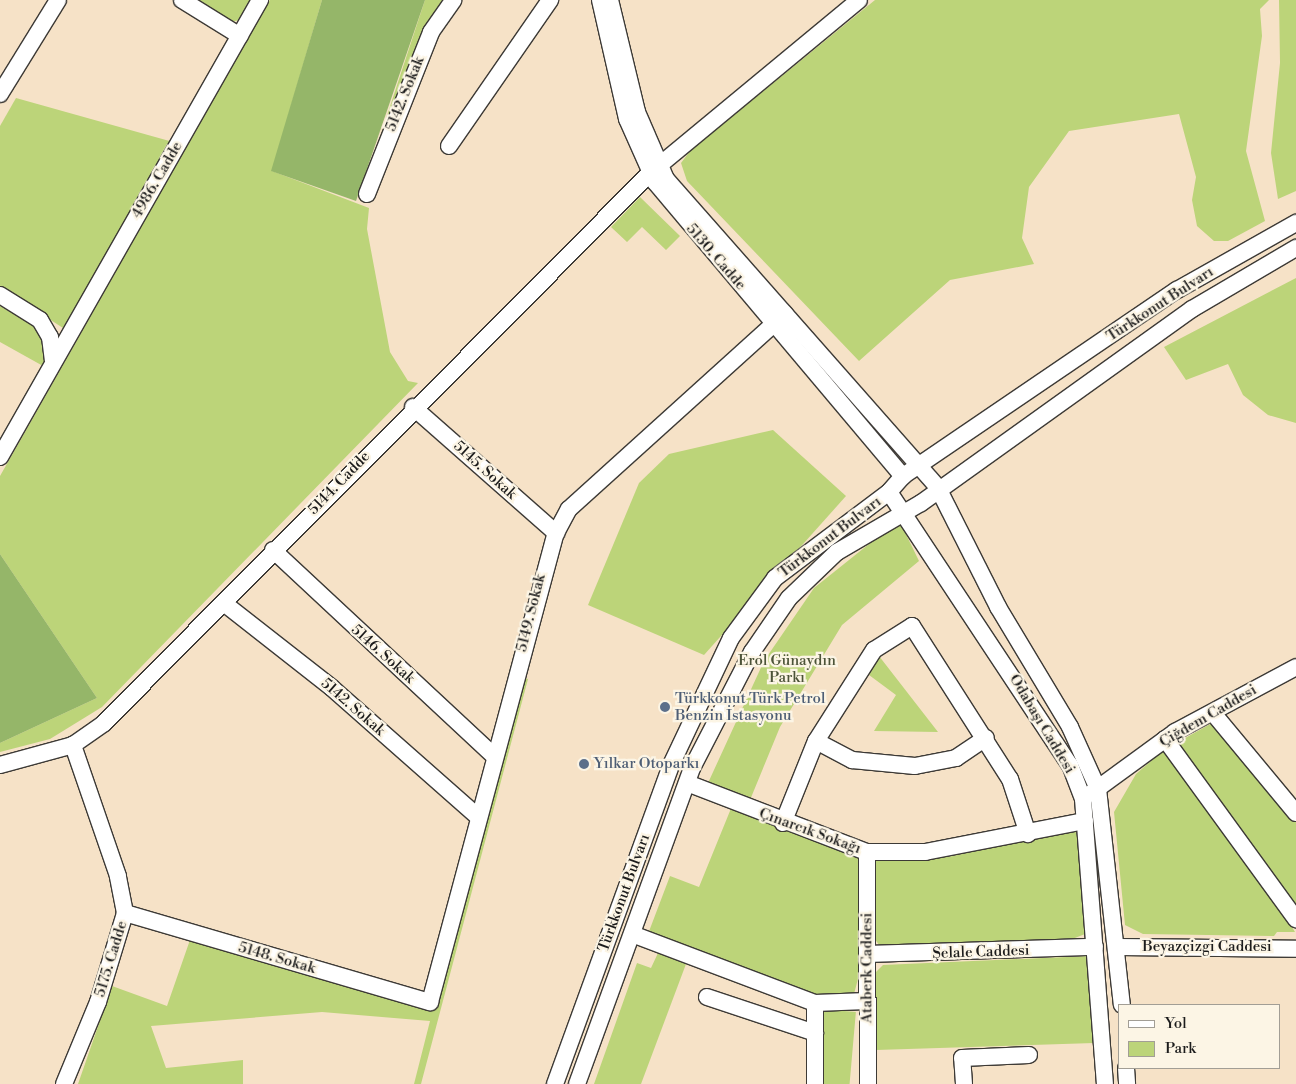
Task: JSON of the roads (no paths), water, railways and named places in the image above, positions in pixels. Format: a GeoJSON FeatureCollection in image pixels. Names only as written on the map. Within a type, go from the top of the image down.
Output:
{"type":"FeatureCollection","features":[{"type":"Feature","properties":{"kind":"street"},"geometry":{"type":"LineString","coordinates":[[0,94],[58,0]]}},
{"type":"Feature","properties":{"kind":"street"},"geometry":{"type":"LineString","coordinates":[[182,0],[240,36]]}},
{"type":"Feature","properties":{"kind":"street","name":"4986. Cadde"},"geometry":{"type":"LineString","coordinates":[[0,457],[53,360],[260,0]]}},
{"type":"Feature","properties":{"kind":"street","name":"5142. Sokak"},"geometry":{"type":"LineString","coordinates":[[367,194],[431,32],[453,0]]}},
{"type":"Feature","properties":{"kind":"street"},"geometry":{"type":"LineString","coordinates":[[449,146],[550,0]]}},
{"type":"Feature","properties":{"kind":"street","name":"5130. Cadde"},"geometry":{"type":"LineString","coordinates":[[600,0],[627,119],[654,170],[675,191],[780,319],[902,476]]}},
{"type":"Feature","properties":{"kind":"street","name":"5130. Cadde"},"geometry":{"type":"LineString","coordinates":[[610,0],[637,112],[654,170]]}},
{"type":"Feature","properties":{"kind":"street","name":"5144. Cadde"},"geometry":{"type":"LineString","coordinates":[[0,766],[74,744],[104,723],[225,604],[273,550],[414,407],[654,170],[859,0]]}},
{"type":"Feature","properties":{"kind":"street","name":"Türkkonut Bulvarı"},"geometry":{"type":"LineString","coordinates":[[555,1084],[671,764],[731,638],[775,578],[889,492],[902,476],[918,467],[1177,290],[1296,223]]}},
{"type":"Feature","properties":{"kind":"street","name":"Türkkonut Bulvarı"},"geometry":{"type":"LineString","coordinates":[[577,1084],[687,783],[752,652],[789,598],[837,552],[903,513],[1192,309],[1296,248]]}},
{"type":"Feature","properties":{"kind":"street"},"geometry":{"type":"LineString","coordinates":[[0,295],[40,320],[50,337],[53,360]]}},
{"type":"Feature","properties":{"kind":"street","name":"5130. Cadde"},"geometry":{"type":"LineString","coordinates":[[780,319],[918,467]]}},
{"type":"Feature","properties":{"kind":"street","name":"5149. Sokak"},"geometry":{"type":"LineString","coordinates":[[430,1002],[477,816],[556,533],[569,510],[780,319]]}},
{"type":"Feature","properties":{"kind":"street","name":"5145. Sokak"},"geometry":{"type":"LineString","coordinates":[[414,407],[556,533]]}},
{"type":"Feature","properties":{"kind":"street","name":"Odabaşı Caddesi"},"geometry":{"type":"LineString","coordinates":[[918,467],[938,488],[998,607],[1070,727],[1098,789],[1118,947],[1122,1004]]}},
{"type":"Feature","properties":{"kind":"street","name":"Odabaşı Caddesi"},"geometry":{"type":"LineString","coordinates":[[889,492],[1065,757],[1083,799],[1104,1084]]}},
{"type":"Feature","properties":{"kind":"street","name":"5146. Sokak"},"geometry":{"type":"LineString","coordinates":[[273,550],[494,756]]}},
{"type":"Feature","properties":{"kind":"street","name":"5142. Sokak"},"geometry":{"type":"LineString","coordinates":[[225,604],[332,688],[477,816]]}},
{"type":"Feature","properties":{"kind":"street"},"geometry":{"type":"LineString","coordinates":[[783,823],[816,741],[874,650],[912,626],[986,738],[1010,779],[1028,834]]}},
{"type":"Feature","properties":{"kind":"street","name":"Çiğdem Caddesi"},"geometry":{"type":"LineString","coordinates":[[1083,799],[1165,739],[1295,668]]}},
{"type":"Feature","properties":{"kind":"street"},"geometry":{"type":"LineString","coordinates":[[1213,713],[1296,813]]}},
{"type":"Feature","properties":{"kind":"street"},"geometry":{"type":"LineString","coordinates":[[816,741],[852,760],[915,766],[956,758],[986,738]]}},
{"type":"Feature","properties":{"kind":"street"},"geometry":{"type":"LineString","coordinates":[[1165,739],[1296,919]]}},
{"type":"Feature","properties":{"kind":"street","name":"5175. Cadde"},"geometry":{"type":"LineString","coordinates":[[64,1084],[98,1002],[124,913],[118,876],[74,744]]}},
{"type":"Feature","properties":{"kind":"street","name":"Çınarcık Sokağı"},"geometry":{"type":"LineString","coordinates":[[687,783],[783,823],[867,852],[925,852],[1028,834],[1085,821]]}},
{"type":"Feature","properties":{"kind":"street","name":"Ataberk Caddesi"},"geometry":{"type":"LineString","coordinates":[[867,852],[868,1084]]}},
{"type":"Feature","properties":{"kind":"street","name":"5148. Sokak"},"geometry":{"type":"LineString","coordinates":[[124,913],[430,1002]]}},
{"type":"Feature","properties":{"kind":"street"},"geometry":{"type":"LineString","coordinates":[[632,934],[815,1003],[867,1001]]}},
{"type":"Feature","properties":{"kind":"street","name":"Şelale Caddesi"},"geometry":{"type":"LineString","coordinates":[[868,954],[1095,947]]}},
{"type":"Feature","properties":{"kind":"street","name":"Beyazçizgi Caddesi"},"geometry":{"type":"LineString","coordinates":[[1118,947],[1296,949]]}},
{"type":"Feature","properties":{"kind":"street"},"geometry":{"type":"LineString","coordinates":[[708,997],[815,1033]]}},
{"type":"Feature","properties":{"kind":"street"},"geometry":{"type":"LineString","coordinates":[[815,1003],[815,1084]]}},
{"type":"Feature","properties":{"kind":"street"},"geometry":{"type":"LineString","coordinates":[[964,1084],[962,1058],[1029,1055]]}},
{"type":"Feature","properties":{"kind":"street"},"geometry":{"type":"LineString","coordinates":[[1126,1069],[1127,1084]]}},
{"type":"Feature","properties":{"kind":"place","name":"Türkkonut Türk Petrol Benzin İstasyonu"},"geometry":{"type":"Point","coordinates":[665,707]}},
{"type":"Feature","properties":{"kind":"place","name":"Yılkar Otoparkı"},"geometry":{"type":"Point","coordinates":[584,764]}},
{"type":"Feature","properties":{"kind":"park label","name":"Erol Günaydın Parkı"},"geometry":{"type":"Point","coordinates":[787,668]}}]}
